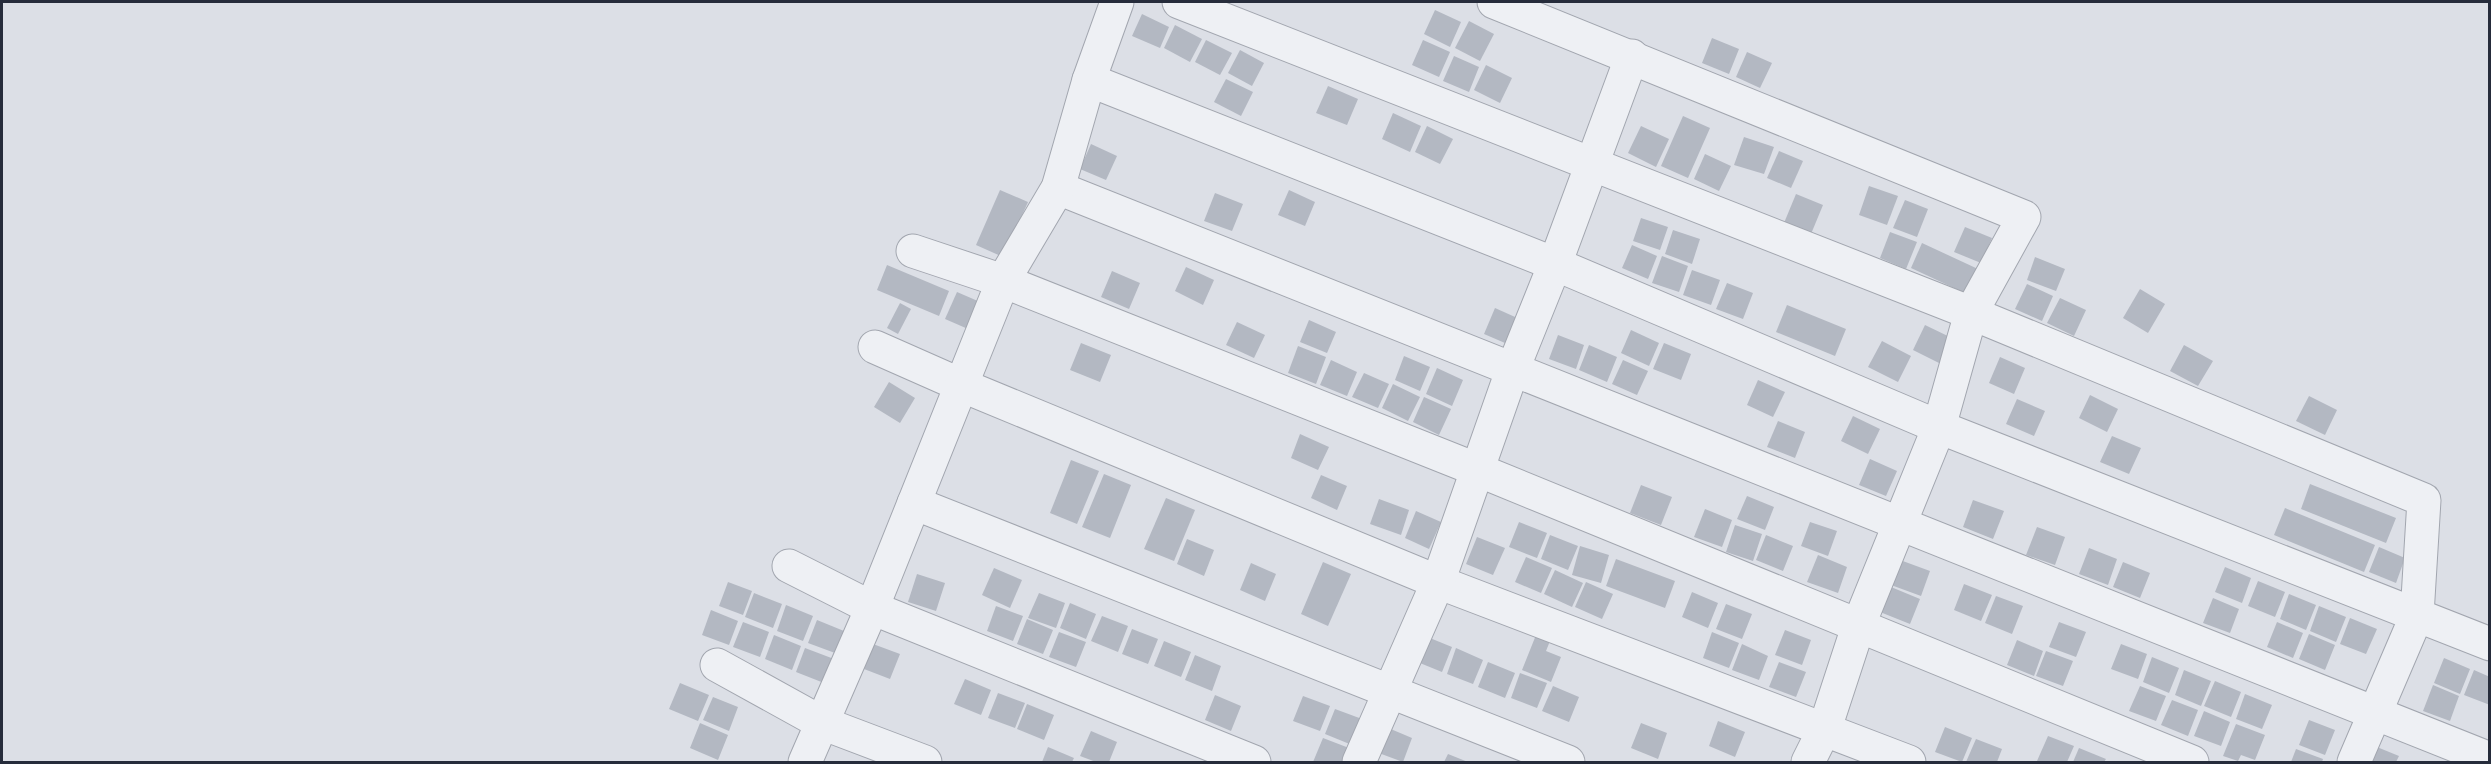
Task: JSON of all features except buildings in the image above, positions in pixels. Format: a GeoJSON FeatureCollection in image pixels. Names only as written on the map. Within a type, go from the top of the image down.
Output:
{"type":"FeatureCollection","features":[{"type":"Feature","properties":{"kind":"street"},"geometry":{"type":"LineString","coordinates":[[805,762],[872,608],[1003,281],[1058,188],[1089,80],[1117,2]]}},
{"type":"Feature","properties":{"kind":"street"},"geometry":{"type":"LineString","coordinates":[[1179,2],[1971,313],[2424,500],[2417,615],[2354,762]]}},
{"type":"Feature","properties":{"kind":"street"},"geometry":{"type":"LineString","coordinates":[[1494,2],[2025,217],[1971,313],[1939,427],[1858,624],[1825,728],[1808,762]]}},
{"type":"Feature","properties":{"kind":"street"},"geometry":{"type":"LineString","coordinates":[[1359,762],[1438,582],[1512,371],[1593,165],[1632,56]]}},
{"type":"Feature","properties":{"kind":"street"},"geometry":{"type":"LineString","coordinates":[[1089,80],[1555,264],[1939,427],[2490,644]]}},
{"type":"Feature","properties":{"kind":"street"},"geometry":{"type":"LineString","coordinates":[[1058,188],[1512,371],[2490,759]]}},
{"type":"Feature","properties":{"kind":"street"},"geometry":{"type":"LineString","coordinates":[[913,251],[1003,281],[1478,470],[2192,762]]}},
{"type":"Feature","properties":{"kind":"street"},"geometry":{"type":"LineString","coordinates":[[876,347],[961,385],[1438,582],[1909,762]]}},
{"type":"Feature","properties":{"kind":"street"},"geometry":{"type":"LineString","coordinates":[[914,502],[1568,762]]}},
{"type":"Feature","properties":{"kind":"street"},"geometry":{"type":"LineString","coordinates":[[789,566],[872,608],[1254,762]]}},
{"type":"Feature","properties":{"kind":"street"},"geometry":{"type":"LineString","coordinates":[[717,665],[822,723],[925,762]]}}]}
